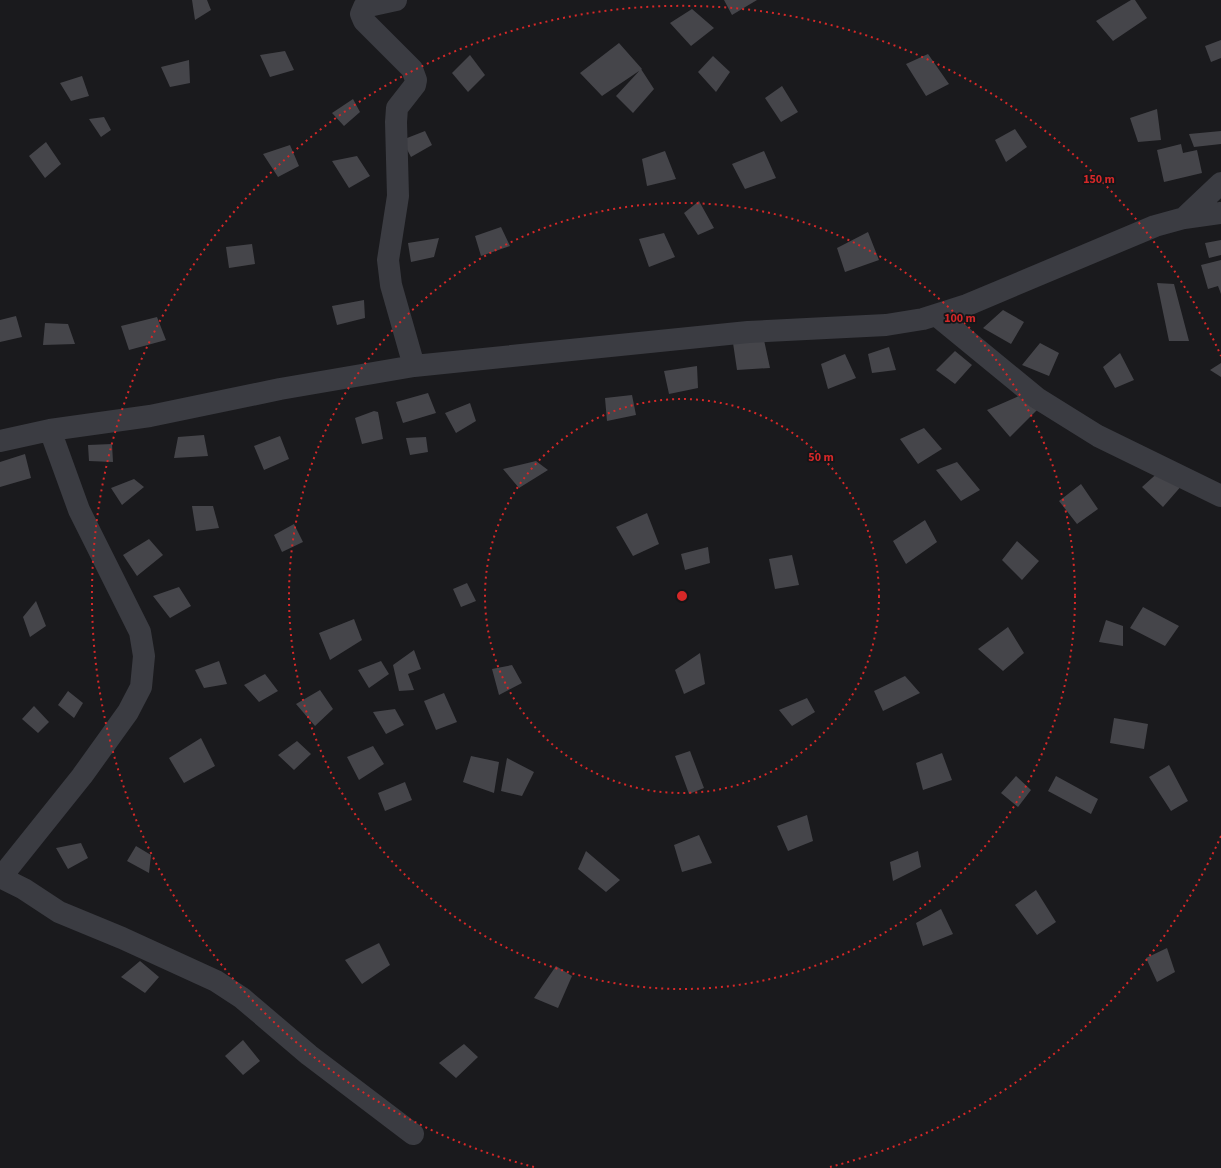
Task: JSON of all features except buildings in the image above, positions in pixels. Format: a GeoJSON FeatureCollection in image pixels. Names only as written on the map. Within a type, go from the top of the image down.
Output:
{"type":"FeatureCollection","features":[{"type":"Feature","properties":{"kind":"street"},"geometry":{"type":"LineString","coordinates":[[396,0],[364,8],[361,14],[364,21],[412,69],[416,80],[415,86],[397,108],[398,196],[388,260],[391,285],[414,366]]}},
{"type":"Feature","properties":{"kind":"street"},"geometry":{"type":"LineString","coordinates":[[1184,218],[1221,182]]}},
{"type":"Feature","properties":{"kind":"street"},"geometry":{"type":"LineString","coordinates":[[0,441],[50,430],[150,416],[280,389],[414,366],[748,332],[886,325],[936,315],[967,305],[1155,226],[1184,218],[1221,212]]}},
{"type":"Feature","properties":{"kind":"street"},"geometry":{"type":"LineString","coordinates":[[936,315],[1037,398],[1098,436],[1221,496]]}},
{"type":"Feature","properties":{"kind":"street"},"geometry":{"type":"LineString","coordinates":[[50,430],[80,510],[140,632],[144,656],[141,687],[128,712],[82,776],[1,877],[59,912],[122,938],[216,981],[242,998],[310,1055],[413,1134]]}}]}
